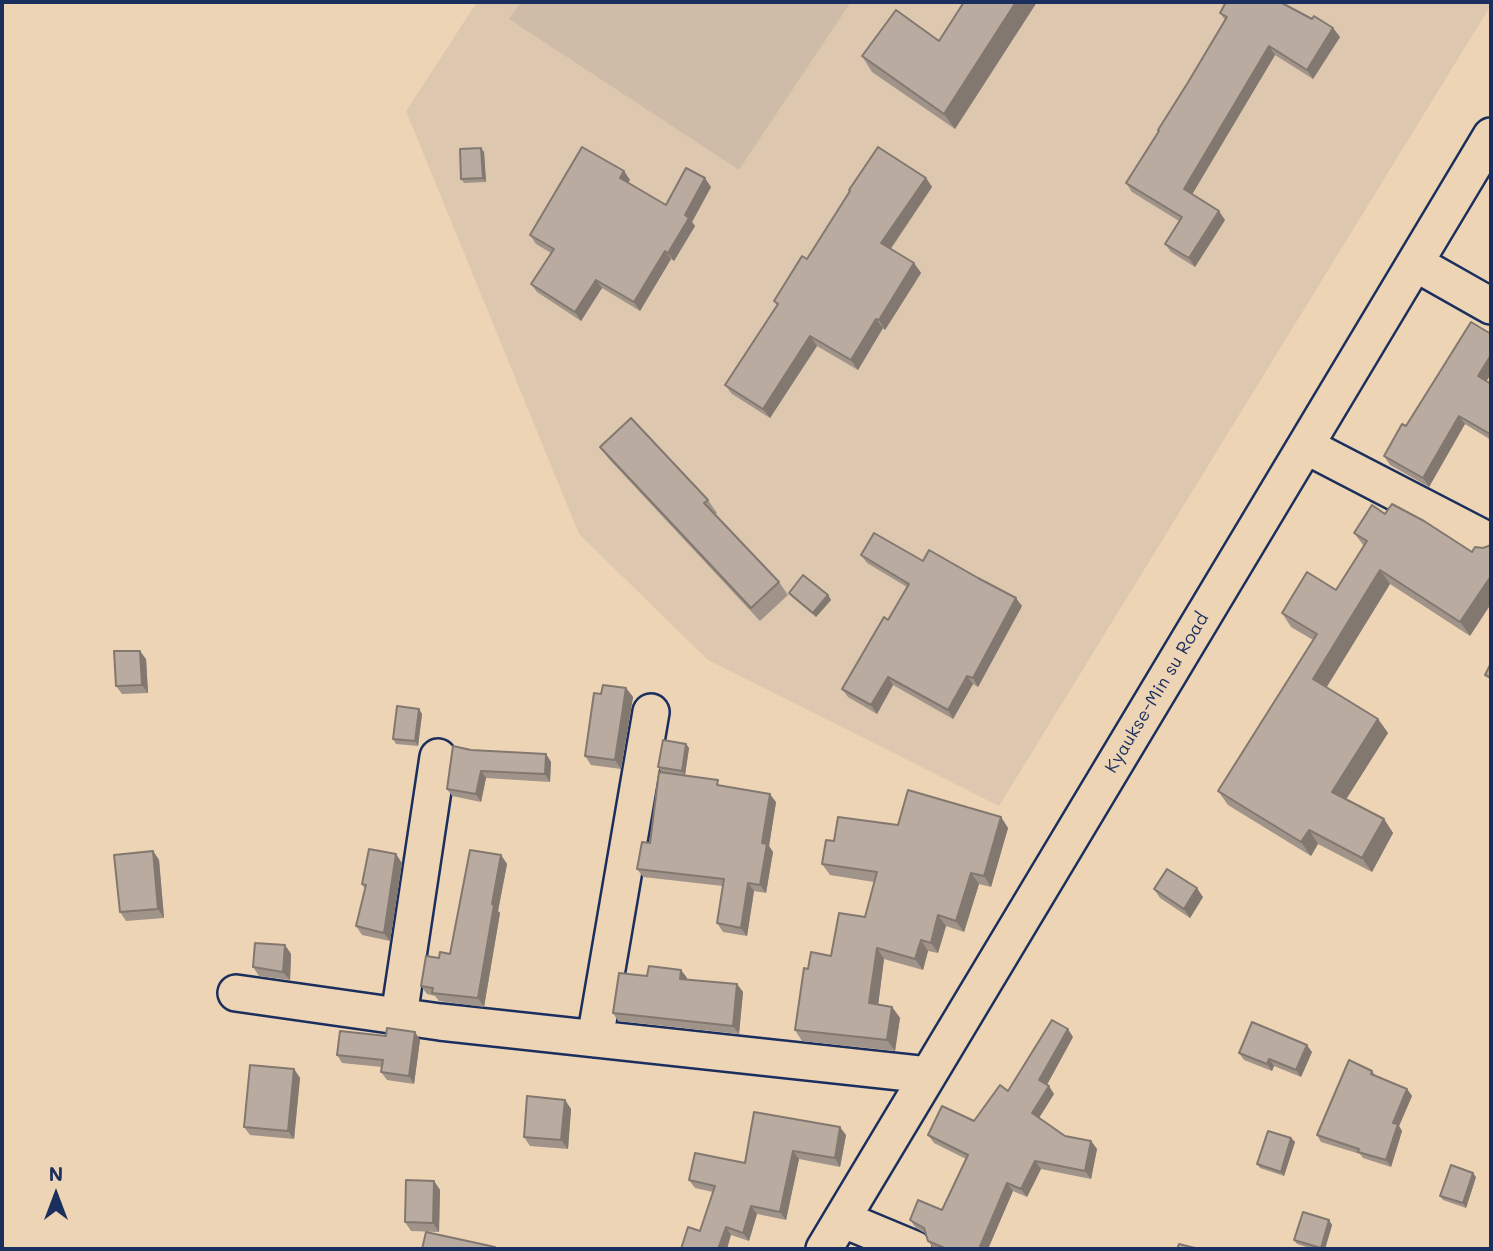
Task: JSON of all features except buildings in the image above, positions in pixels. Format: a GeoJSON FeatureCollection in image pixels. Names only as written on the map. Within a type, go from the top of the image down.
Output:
{"type":"FeatureCollection","features":[{"type":"Feature","properties":{"kind":"street","name":"Kyaukse-Min su Road"},"geometry":{"type":"LineString","coordinates":[[824,1249],[1491,136]]}},
{"type":"Feature","properties":{"kind":"street"},"geometry":{"type":"LineString","coordinates":[[1415,263],[1491,306]]}},
{"type":"Feature","properties":{"kind":"street"},"geometry":{"type":"LineString","coordinates":[[1306,446],[1491,542]]}},
{"type":"Feature","properties":{"kind":"street"},"geometry":{"type":"LineString","coordinates":[[595,1039],[651,712]]}},
{"type":"Feature","properties":{"kind":"street"},"geometry":{"type":"LineString","coordinates":[[399,1016],[438,757]]}},
{"type":"Feature","properties":{"kind":"street"},"geometry":{"type":"LineString","coordinates":[[236,993],[399,1016],[928,1075]]}},
{"type":"Feature","properties":{"kind":"street"},"geometry":{"type":"LineString","coordinates":[[842,1219],[914,1249]]}},
{"type":"Feature","properties":{"kind":"shaded area"},"geometry":{"type":"Polygon","coordinates":[[[477,2],[1491,2],[1491,5],[999,806],[708,660],[579,534],[406,111],[477,2]]]}},
{"type":"Feature","properties":{"kind":"shaded area"},"geometry":{"type":"Polygon","coordinates":[[[521,2],[851,2],[739,170],[509,19],[521,2]]]}}]}
